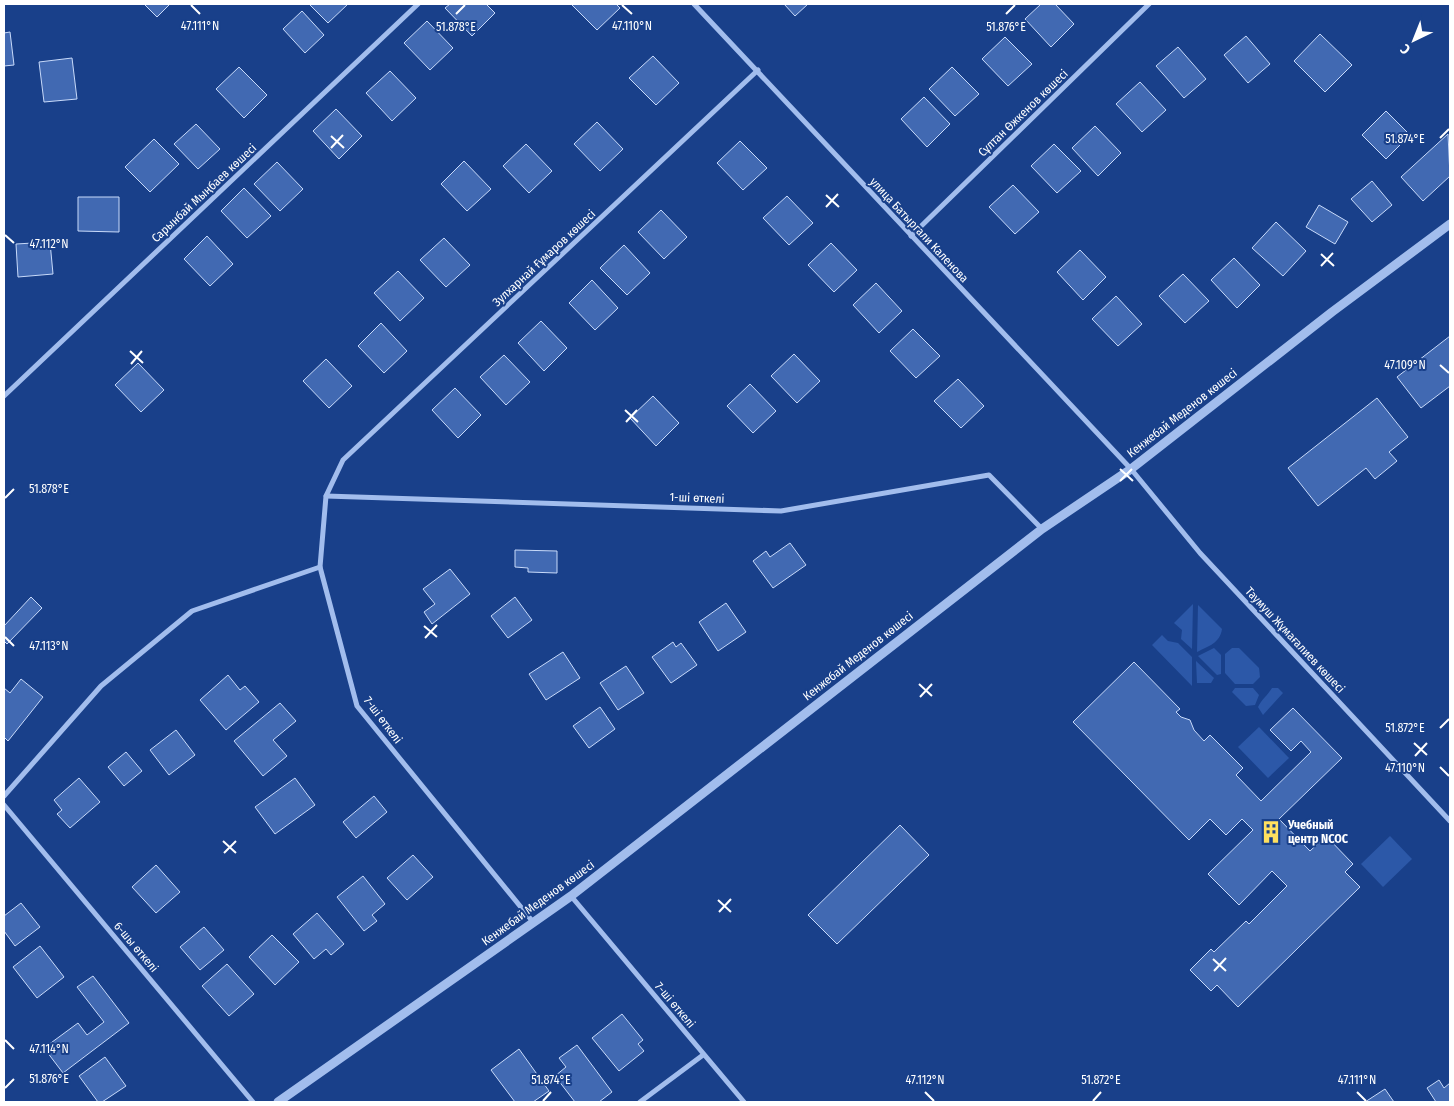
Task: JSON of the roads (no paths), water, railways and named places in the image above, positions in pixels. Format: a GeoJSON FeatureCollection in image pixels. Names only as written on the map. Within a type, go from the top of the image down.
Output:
{"type":"FeatureCollection","features":[{"type":"Feature","properties":{"kind":"street","name":"Сарынбай Мыңбаев көшесі"},"geometry":{"type":"LineString","coordinates":[[4,396],[418,4]]}},
{"type":"Feature","properties":{"kind":"street","name":"улица Батыргали Каленова"},"geometry":{"type":"LineString","coordinates":[[694,4],[1131,468]]}},
{"type":"Feature","properties":{"kind":"street","name":"Сұлтан Өжкенов көшесі"},"geometry":{"type":"LineString","coordinates":[[911,236],[1149,4]]}},
{"type":"Feature","properties":{"kind":"street","name":"Зулхарнай Ғұмаров көшесі"},"geometry":{"type":"LineString","coordinates":[[343,460],[758,70]]}},
{"type":"Feature","properties":{"kind":"street","name":"Кенжебай Меденов көшесі"},"geometry":{"type":"LineString","coordinates":[[278,1102],[571,896],[1042,529],[1131,468],[1332,312],[1450,224]]}},
{"type":"Feature","properties":{"kind":"street","name":"7-ші өткелі"},"geometry":{"type":"LineString","coordinates":[[343,460],[326,496],[320,567],[357,706],[533,922]]}},
{"type":"Feature","properties":{"kind":"street","name":"Таумуш Жұмағалиев көшесі"},"geometry":{"type":"LineString","coordinates":[[1131,468],[1200,553],[1450,821]]}},
{"type":"Feature","properties":{"kind":"street","name":"1-ші өткелі"},"geometry":{"type":"LineString","coordinates":[[326,496],[782,511],[988,475],[1042,529]]}},
{"type":"Feature","properties":{"kind":"street"},"geometry":{"type":"LineString","coordinates":[[4,796],[101,686],[192,611],[320,567]]}},
{"type":"Feature","properties":{"kind":"street","name":"6-шы өткелі"},"geometry":{"type":"LineString","coordinates":[[4,805],[253,1102]]}},
{"type":"Feature","properties":{"kind":"street","name":"7-ші өткелі"},"geometry":{"type":"LineString","coordinates":[[571,896],[744,1102]]}},
{"type":"Feature","properties":{"kind":"street"},"geometry":{"type":"LineString","coordinates":[[640,1102],[703,1055]]}},
{"type":"Feature","properties":{"kind":"place","name":"Учебный центр NCOC"},"geometry":{"type":"Point","coordinates":[1271,832]}}]}
